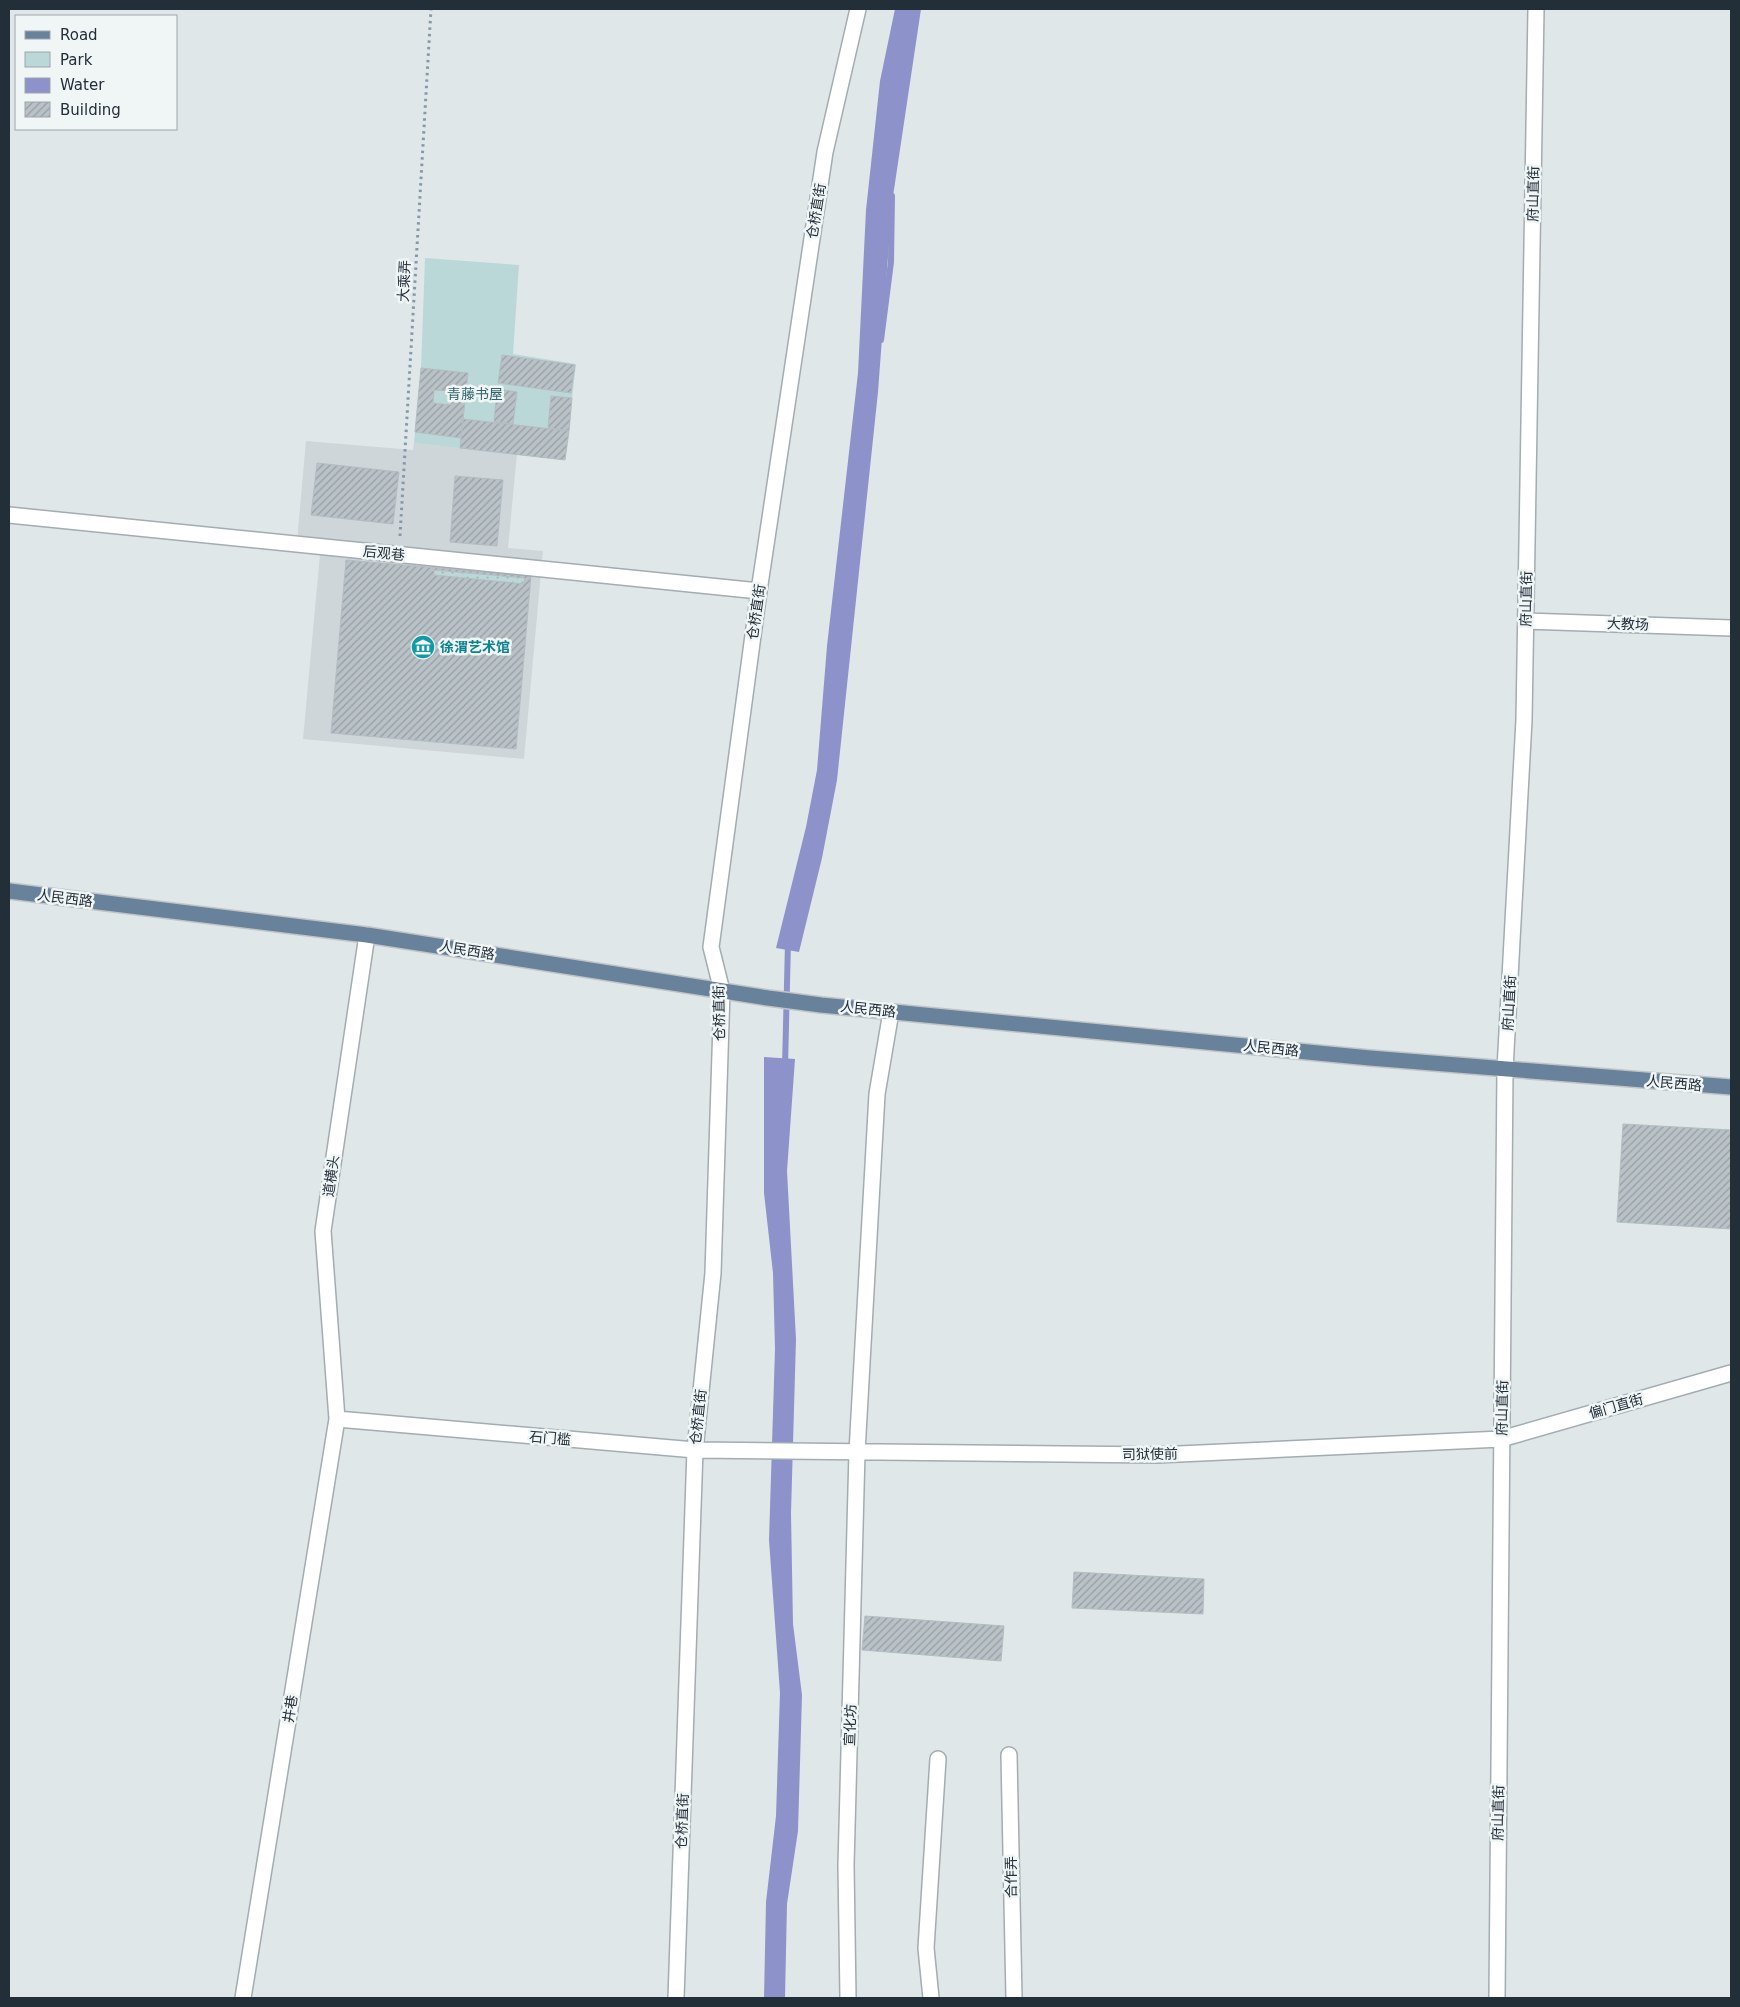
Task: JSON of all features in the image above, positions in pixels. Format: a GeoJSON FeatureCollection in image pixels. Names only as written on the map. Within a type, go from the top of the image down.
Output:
{"type":"FeatureCollection","features":[{"type":"Feature","properties":{"kind":"main road","name":"人民西路"},"geometry":{"type":"LineString","coordinates":[[9,891],[367,935],[821,1005],[1505,1069],[1731,1087]]}},
{"type":"Feature","properties":{"kind":"street","name":"仓桥直街"},"geometry":{"type":"LineString","coordinates":[[676,1998],[695,1450],[713,1273],[722,991],[711,947],[759,591],[825,152],[858,9]]}},
{"type":"Feature","properties":{"kind":"street","name":"府山直街"},"geometry":{"type":"LineString","coordinates":[[1497,1998],[1505,1069],[1524,720],[1536,9]]}},
{"type":"Feature","properties":{"kind":"street","name":"后观巷"},"geometry":{"type":"LineString","coordinates":[[9,515],[759,591]]}},
{"type":"Feature","properties":{"kind":"street","name":"大教场"},"geometry":{"type":"LineString","coordinates":[[1526,621],[1731,628]]}},
{"type":"Feature","properties":{"kind":"street","name":"道横头"},"geometry":{"type":"LineString","coordinates":[[337,1419],[323,1231],[367,935]]}},
{"type":"Feature","properties":{"kind":"street","name":"宣化坊"},"geometry":{"type":"LineString","coordinates":[[848,1998],[846,1864],[857,1452],[877,1094],[891,1012]]}},
{"type":"Feature","properties":{"kind":"street","name":"偏门直街"},"geometry":{"type":"LineString","coordinates":[[1502,1439],[1731,1373]]}},
{"type":"Feature","properties":{"kind":"street","name":"石门槛"},"geometry":{"type":"LineString","coordinates":[[337,1419],[695,1450],[798,1451]]}},
{"type":"Feature","properties":{"kind":"street","name":"井巷"},"geometry":{"type":"LineString","coordinates":[[243,1998],[337,1419]]}},
{"type":"Feature","properties":{"kind":"street","name":"司狱使前"},"geometry":{"type":"LineString","coordinates":[[798,1451],[1157,1455],[1502,1439]]}},
{"type":"Feature","properties":{"kind":"street","name":"合作弄"},"geometry":{"type":"LineString","coordinates":[[1009,1755],[1014,1998]]}},
{"type":"Feature","properties":{"kind":"street"},"geometry":{"type":"LineString","coordinates":[[931,1998],[926,1948],[938,1759]]}},
{"type":"Feature","properties":{"kind":"path","name":"大乘弄"},"geometry":{"type":"LineString","coordinates":[[399,554],[431,9]]}},
{"type":"Feature","properties":{"kind":"shaded area","name":"徐渭艺术馆"},"geometry":{"type":"Polygon","coordinates":[[[306,441],[413,450],[414,443],[517,454],[508,548],[543,551],[524,759],[303,739],[320,554],[296,552],[306,441]]]}},
{"type":"Feature","properties":{"kind":"green space","name":"青藤书屋"},"geometry":{"type":"Polygon","coordinates":[[[425,258],[519,265],[513,354],[576,364],[565,460],[414,443],[421,368],[425,258]]]}},
{"type":"Feature","properties":{"kind":"green space"},"geometry":{"type":"Polygon","coordinates":[[[434,570],[525,578],[524,584],[434,575],[434,570]]]}},
{"type":"Feature","properties":{"kind":"water"},"geometry":{"type":"Polygon","coordinates":[[[895,9],[921,9],[892,203],[878,392],[837,780],[822,858],[799,952],[776,948],[806,827],[817,770],[827,646],[858,373],[866,210],[880,81],[895,9]]]}},
{"type":"Feature","properties":{"kind":"water"},"geometry":{"type":"Polygon","coordinates":[[[764,1057],[795,1059],[787,1171],[796,1339],[791,1513],[793,1624],[802,1695],[798,1831],[787,1904],[785,1998],[764,1998],[766,1902],[776,1816],[780,1693],[769,1540],[775,1349],[773,1273],[764,1193],[764,1057]]]}},
{"type":"Feature","properties":{"kind":"building"},"geometry":{"type":"Polygon","coordinates":[[[502,355],[575,365],[571,393],[498,383],[502,355]]]}},
{"type":"Feature","properties":{"kind":"building"},"geometry":{"type":"Polygon","coordinates":[[[421,368],[468,373],[461,438],[415,432],[421,368]],[[434,390],[433,403],[451,405],[452,391],[434,390]]]}},
{"type":"Feature","properties":{"kind":"building"},"geometry":{"type":"Polygon","coordinates":[[[497,389],[517,392],[513,424],[494,422],[497,389]]]}},
{"type":"Feature","properties":{"kind":"building"},"geometry":{"type":"Polygon","coordinates":[[[551,396],[572,398],[569,431],[548,428],[551,396]]]}},
{"type":"Feature","properties":{"kind":"building"},"geometry":{"type":"Polygon","coordinates":[[[463,419],[569,431],[565,460],[460,448],[463,419]]]}},
{"type":"Feature","properties":{"kind":"building"},"geometry":{"type":"Polygon","coordinates":[[[317,463],[399,472],[393,524],[311,515],[317,463]]]}},
{"type":"Feature","properties":{"kind":"building"},"geometry":{"type":"Polygon","coordinates":[[[455,476],[503,480],[497,546],[450,542],[455,476]]]}},
{"type":"Feature","properties":{"kind":"building"},"geometry":{"type":"Polygon","coordinates":[[[346,560],[531,576],[516,749],[331,733],[346,560]],[[434,570],[434,575],[524,584],[525,578],[434,570]]]}},
{"type":"Feature","properties":{"kind":"building"},"geometry":{"type":"Polygon","coordinates":[[[1623,1124],[1731,1130],[1731,1229],[1617,1222],[1623,1124]]]}},
{"type":"Feature","properties":{"kind":"building"},"geometry":{"type":"Polygon","coordinates":[[[1074,1572],[1204,1579],[1203,1614],[1072,1608],[1074,1572]]]}},
{"type":"Feature","properties":{"kind":"building"},"geometry":{"type":"Polygon","coordinates":[[[865,1616],[1004,1626],[1001,1661],[862,1650],[865,1616]]]}},
{"type":"Feature","properties":{"kind":"waterway"},"geometry":{"type":"LineString","coordinates":[[881,340],[891,262],[892,196]]}},
{"type":"Feature","properties":{"kind":"waterway"},"geometry":{"type":"LineString","coordinates":[[785,1067],[788,942]]}},
{"type":"Feature","properties":{"kind":"place","name":"徐渭艺术馆"},"geometry":{"type":"Point","coordinates":[423,647]}}]}
